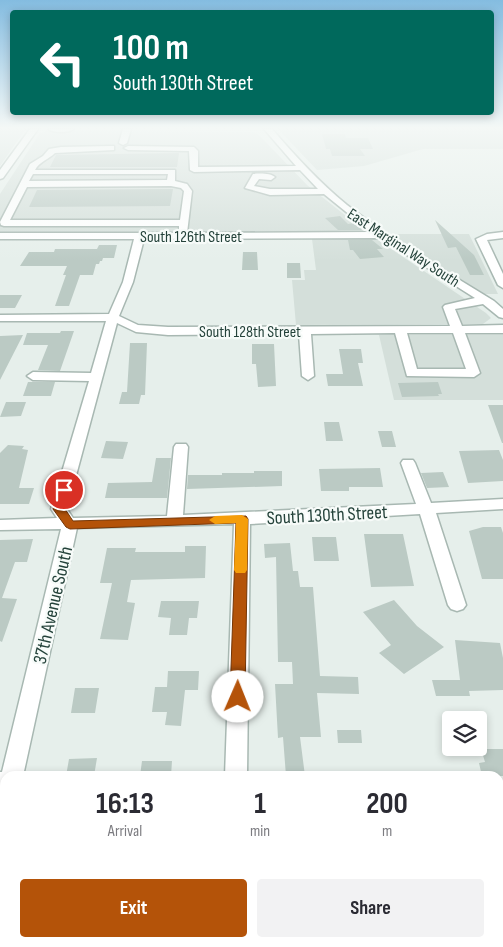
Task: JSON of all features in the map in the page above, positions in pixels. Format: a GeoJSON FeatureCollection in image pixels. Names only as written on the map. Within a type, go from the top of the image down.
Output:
{"type":"FeatureCollection","features":[{"type":"Feature","properties":{"kind":"street"},"geometry":{"type":"LineString","coordinates":[[29,173],[4,223],[184,222]]}},
{"type":"Feature","properties":{"kind":"street"},"geometry":{"type":"LineString","coordinates":[[171,183],[180,173]]}},
{"type":"Feature","properties":{"kind":"street"},"geometry":{"type":"LineString","coordinates":[[309,175],[288,177],[256,176],[249,188],[270,192],[326,191]]}},
{"type":"Feature","properties":{"kind":"street","name":"East Marginal Way South"},"geometry":{"type":"LineString","coordinates":[[309,175],[343,207],[382,235],[487,302],[503,315]]}},
{"type":"Feature","properties":{"kind":"street"},"geometry":{"type":"LineString","coordinates":[[24,184],[171,183],[184,186],[188,191],[182,236]]}},
{"type":"Feature","properties":{"kind":"street","name":"South 126th Street"},"geometry":{"type":"LineString","coordinates":[[0,236],[382,235]]}},
{"type":"Feature","properties":{"kind":"street"},"geometry":{"type":"LineString","coordinates":[[503,235],[481,239],[503,285]]}},
{"type":"Feature","properties":{"kind":"street","name":"37th Avenue South"},"geometry":{"type":"LineString","coordinates":[[13,771],[70,525],[59,509],[113,317],[128,282],[140,236]]}},
{"type":"Feature","properties":{"kind":"street"},"geometry":{"type":"LineString","coordinates":[[400,330],[412,374],[474,374],[449,307],[503,298]]}},
{"type":"Feature","properties":{"kind":"street"},"geometry":{"type":"LineString","coordinates":[[487,302],[503,303]]}},
{"type":"Feature","properties":{"kind":"street","name":"South 128th Street"},"geometry":{"type":"LineString","coordinates":[[0,318],[113,317],[136,328],[150,331],[503,329]]}},
{"type":"Feature","properties":{"kind":"street"},"geometry":{"type":"LineString","coordinates":[[305,330],[308,376]]}},
{"type":"Feature","properties":{"kind":"street"},"geometry":{"type":"LineString","coordinates":[[33,376],[96,376]]}},
{"type":"Feature","properties":{"kind":"street"},"geometry":{"type":"LineString","coordinates":[[175,521],[181,447]]}},
{"type":"Feature","properties":{"kind":"street"},"geometry":{"type":"LineString","coordinates":[[408,463],[420,497],[427,509],[457,605]]}},
{"type":"Feature","properties":{"kind":"street","name":"South 130th Street"},"geometry":{"type":"LineString","coordinates":[[0,525],[70,525],[242,519],[503,504]]}},
{"type":"Feature","properties":{"kind":"street"},"geometry":{"type":"LineString","coordinates":[[236,771],[242,519]]}},
{"type":"Feature","properties":{"kind":"shaded area"},"geometry":{"type":"Polygon","coordinates":[[[14,173],[296,173],[307,185],[365,231],[280,234],[0,233],[0,194],[14,173]]]}},
{"type":"Feature","properties":{"kind":"shaded area"},"geometry":{"type":"Polygon","coordinates":[[[388,234],[469,234],[498,294],[484,294],[388,234]]]}},
{"type":"Feature","properties":{"kind":"shaded area"},"geometry":{"type":"Polygon","coordinates":[[[375,238],[491,318],[483,324],[296,325],[292,280],[305,280],[304,270],[316,270],[312,239],[375,238]]]}},
{"type":"Feature","properties":{"kind":"shaded area"},"geometry":{"type":"Polygon","coordinates":[[[379,335],[503,335],[503,400],[394,400],[379,335]]]}},
{"type":"Feature","properties":{"kind":"building"},"geometry":{"type":"Polygon","coordinates":[[[173,189],[170,206],[29,207],[37,190],[173,189]]]}},
{"type":"Feature","properties":{"kind":"building"},"geometry":{"type":"Polygon","coordinates":[[[340,216],[348,224],[354,223],[362,230],[338,230],[325,218],[340,216]]]}},
{"type":"Feature","properties":{"kind":"building"},"geometry":{"type":"Polygon","coordinates":[[[435,220],[474,255],[484,275],[470,275],[456,247],[448,248],[435,220]]]}},
{"type":"Feature","properties":{"kind":"building"},"geometry":{"type":"Polygon","coordinates":[[[348,240],[372,240],[383,249],[377,249],[384,257],[360,259],[353,250],[350,250],[348,240]]]}},
{"type":"Feature","properties":{"kind":"building"},"geometry":{"type":"Polygon","coordinates":[[[99,245],[117,245],[114,258],[103,258],[99,264],[96,264],[93,275],[80,275],[69,306],[55,306],[66,275],[63,275],[67,266],[20,266],[29,252],[54,252],[55,249],[97,249],[99,245]]]}},
{"type":"Feature","properties":{"kind":"building"},"geometry":{"type":"Polygon","coordinates":[[[243,252],[257,252],[258,270],[242,270],[243,252]]]}},
{"type":"Feature","properties":{"kind":"building"},"geometry":{"type":"Polygon","coordinates":[[[287,263],[300,263],[301,278],[287,278],[287,263]]]}},
{"type":"Feature","properties":{"kind":"building"},"geometry":{"type":"Polygon","coordinates":[[[0,295],[22,295],[15,308],[0,308],[0,295]]]}},
{"type":"Feature","properties":{"kind":"building"},"geometry":{"type":"Polygon","coordinates":[[[61,331],[74,331],[60,371],[38,370],[48,345],[23,345],[27,333],[60,333],[61,331]]]}},
{"type":"Feature","properties":{"kind":"building"},"geometry":{"type":"Polygon","coordinates":[[[23,335],[0,380],[0,336],[23,335]]]}},
{"type":"Feature","properties":{"kind":"building"},"geometry":{"type":"Polygon","coordinates":[[[130,343],[147,343],[145,395],[141,395],[139,404],[119,404],[122,392],[127,392],[130,343]]]}},
{"type":"Feature","properties":{"kind":"building"},"geometry":{"type":"Polygon","coordinates":[[[252,344],[274,344],[276,386],[258,387],[256,364],[252,364],[252,344]]]}},
{"type":"Feature","properties":{"kind":"building"},"geometry":{"type":"Polygon","coordinates":[[[339,349],[361,349],[363,363],[358,363],[363,386],[328,386],[326,374],[343,374],[339,349]]]}},
{"type":"Feature","properties":{"kind":"building"},"geometry":{"type":"Polygon","coordinates":[[[28,382],[55,382],[51,396],[23,396],[28,382]]]}},
{"type":"Feature","properties":{"kind":"building"},"geometry":{"type":"Polygon","coordinates":[[[438,382],[442,394],[438,394],[439,396],[402,397],[398,383],[438,382]]]}},
{"type":"Feature","properties":{"kind":"building"},"geometry":{"type":"Polygon","coordinates":[[[6,402],[26,402],[21,416],[0,417],[6,402]]]}},
{"type":"Feature","properties":{"kind":"building"},"geometry":{"type":"Polygon","coordinates":[[[488,405],[503,405],[503,443],[502,443],[488,405]]]}},
{"type":"Feature","properties":{"kind":"building"},"geometry":{"type":"Polygon","coordinates":[[[324,422],[339,422],[343,441],[326,441],[324,422]]]}},
{"type":"Feature","properties":{"kind":"building"},"geometry":{"type":"Polygon","coordinates":[[[378,431],[392,431],[396,447],[382,447],[378,431]]]}},
{"type":"Feature","properties":{"kind":"building"},"geometry":{"type":"Polygon","coordinates":[[[106,441],[128,442],[123,459],[101,458],[106,441]]]}},
{"type":"Feature","properties":{"kind":"building"},"geometry":{"type":"Polygon","coordinates":[[[8,445],[24,446],[22,449],[28,450],[19,488],[34,488],[29,504],[0,504],[0,453],[8,445]]]}},
{"type":"Feature","properties":{"kind":"building"},"geometry":{"type":"Polygon","coordinates":[[[499,450],[503,460],[503,481],[468,483],[459,451],[499,450]]]}},
{"type":"Feature","properties":{"kind":"building"},"geometry":{"type":"Polygon","coordinates":[[[156,458],[171,458],[167,498],[105,498],[108,483],[152,482],[156,458]]]}},
{"type":"Feature","properties":{"kind":"building"},"geometry":{"type":"Polygon","coordinates":[[[380,468],[383,487],[349,487],[349,491],[321,491],[319,469],[380,468]]]}},
{"type":"Feature","properties":{"kind":"building"},"geometry":{"type":"Polygon","coordinates":[[[254,471],[282,471],[282,486],[187,489],[188,475],[222,475],[222,473],[254,473],[254,471]]]}},
{"type":"Feature","properties":{"kind":"building"},"geometry":{"type":"Polygon","coordinates":[[[443,472],[449,487],[427,488],[421,473],[443,472]]]}},
{"type":"Feature","properties":{"kind":"building"},"geometry":{"type":"Polygon","coordinates":[[[483,527],[501,527],[503,533],[503,579],[482,579],[469,531],[483,527]]]}},
{"type":"Feature","properties":{"kind":"building"},"geometry":{"type":"Polygon","coordinates":[[[364,534],[403,534],[414,586],[371,587],[364,534]]]}},
{"type":"Feature","properties":{"kind":"building"},"geometry":{"type":"Polygon","coordinates":[[[312,537],[336,537],[339,561],[314,561],[312,537]]]}},
{"type":"Feature","properties":{"kind":"building"},"geometry":{"type":"Polygon","coordinates":[[[33,539],[27,562],[15,562],[2,598],[17,599],[2,642],[0,641],[0,540],[33,539]]]}},
{"type":"Feature","properties":{"kind":"building"},"geometry":{"type":"Polygon","coordinates":[[[290,543],[293,571],[298,571],[300,587],[313,587],[320,676],[358,677],[359,694],[317,693],[321,737],[300,737],[304,771],[286,771],[283,737],[278,738],[275,684],[293,684],[292,662],[278,662],[276,557],[265,558],[264,544],[290,543]]]}},
{"type":"Feature","properties":{"kind":"building"},"geometry":{"type":"Polygon","coordinates":[[[185,546],[206,546],[205,578],[131,580],[127,602],[135,603],[128,640],[100,639],[112,583],[100,583],[107,548],[136,548],[135,552],[185,552],[185,546]]]}},
{"type":"Feature","properties":{"kind":"building"},"geometry":{"type":"Polygon","coordinates":[[[394,600],[417,626],[444,647],[404,674],[379,653],[391,645],[363,612],[394,600]]]}},
{"type":"Feature","properties":{"kind":"building"},"geometry":{"type":"Polygon","coordinates":[[[161,601],[199,601],[197,618],[189,618],[187,635],[169,635],[171,618],[158,617],[161,601]]]}},
{"type":"Feature","properties":{"kind":"building"},"geometry":{"type":"Polygon","coordinates":[[[455,640],[500,643],[503,658],[503,690],[469,691],[470,696],[436,696],[432,680],[460,680],[455,640]]]}},
{"type":"Feature","properties":{"kind":"building"},"geometry":{"type":"Polygon","coordinates":[[[168,671],[199,671],[198,690],[185,690],[181,726],[165,725],[167,712],[152,712],[155,687],[167,687],[168,671]]]}},
{"type":"Feature","properties":{"kind":"building"},"geometry":{"type":"Polygon","coordinates":[[[75,688],[99,688],[95,713],[71,713],[75,688]]]}},
{"type":"Feature","properties":{"kind":"building"},"geometry":{"type":"Polygon","coordinates":[[[337,730],[361,730],[362,743],[338,743],[337,730]]]}},
{"type":"Feature","properties":{"kind":"building"},"geometry":{"type":"Polygon","coordinates":[[[487,749],[503,749],[503,771],[481,771],[479,763],[485,762],[483,756],[487,756],[487,749]]]}},
{"type":"Feature","properties":{"kind":"building"},"geometry":{"type":"Polygon","coordinates":[[[97,758],[95,771],[67,771],[69,759],[97,758]]]}},
{"type":"Feature","properties":{"kind":"building"},"geometry":{"type":"Polygon","coordinates":[[[142,761],[172,761],[171,771],[141,771],[142,761]]]}},
{"type":"Feature","properties":{"kind":"slow traffic"},"geometry":{"type":"LineString","coordinates":[[215,520],[242,519],[241,570]]}},
{"type":"Feature","properties":{"kind":"route"},"geometry":{"type":"LineString","coordinates":[[64,490],[59,509],[70,525],[242,519],[238,697]]}}]}
